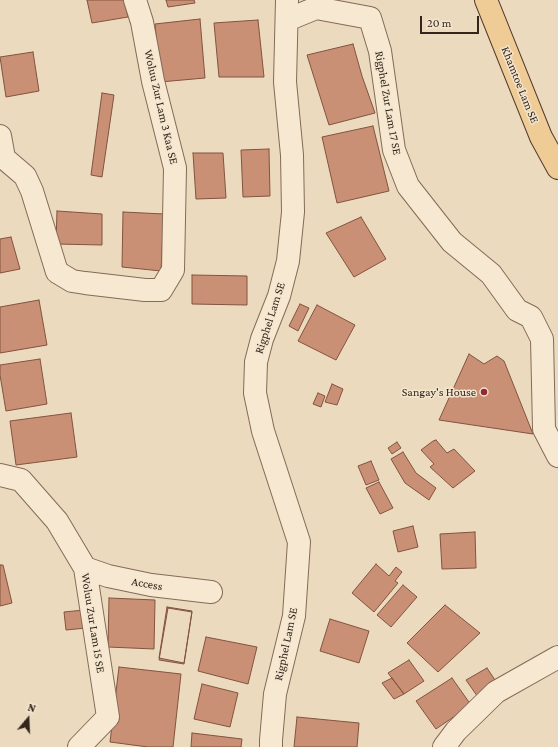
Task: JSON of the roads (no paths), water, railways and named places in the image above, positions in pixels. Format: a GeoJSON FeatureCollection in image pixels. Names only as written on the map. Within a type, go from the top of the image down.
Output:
{"type":"FeatureCollection","features":[{"type":"Feature","properties":{"kind":"main road","name":"Khamtoe Lam SE"},"geometry":{"type":"LineString","coordinates":[[486,0],[541,137],[558,168]]}},
{"type":"Feature","properties":{"kind":"street","name":"Woluu Zur Lam 3 Kaa SE"},"geometry":{"type":"LineString","coordinates":[[0,136],[4,158],[25,176],[32,191],[57,272],[72,281],[145,290],[161,290],[173,270],[175,168],[153,81],[142,22],[135,0]]}},
{"type":"Feature","properties":{"kind":"street","name":"Rigphel Zur Lam 17 SE"},"geometry":{"type":"LineString","coordinates":[[287,10],[316,8],[370,18],[380,51],[394,150],[408,186],[452,242],[491,274],[517,310],[531,318],[542,339],[544,429],[558,456]]}},
{"type":"Feature","properties":{"kind":"street","name":"Rigphel Lam SE"},"geometry":{"type":"LineString","coordinates":[[271,747],[275,694],[294,616],[299,542],[263,431],[255,393],[255,378],[256,362],[262,339],[279,296],[288,261],[293,212],[292,155],[285,82],[287,10]]}},
{"type":"Feature","properties":{"kind":"street","name":"Woluu Zur Lam 15 SE"},"geometry":{"type":"LineString","coordinates":[[0,475],[21,480],[57,521],[85,568],[108,717],[79,747]]}},
{"type":"Feature","properties":{"kind":"street","name":"Access"},"geometry":{"type":"LineString","coordinates":[[85,568],[108,576],[151,585],[211,592]]}},
{"type":"Feature","properties":{"kind":"street"},"geometry":{"type":"LineString","coordinates":[[444,747],[456,731],[496,692],[558,658]]}},
{"type":"Feature","properties":{"kind":"place","name":"Sangay's House"},"geometry":{"type":"Point","coordinates":[484,392]}}]}
